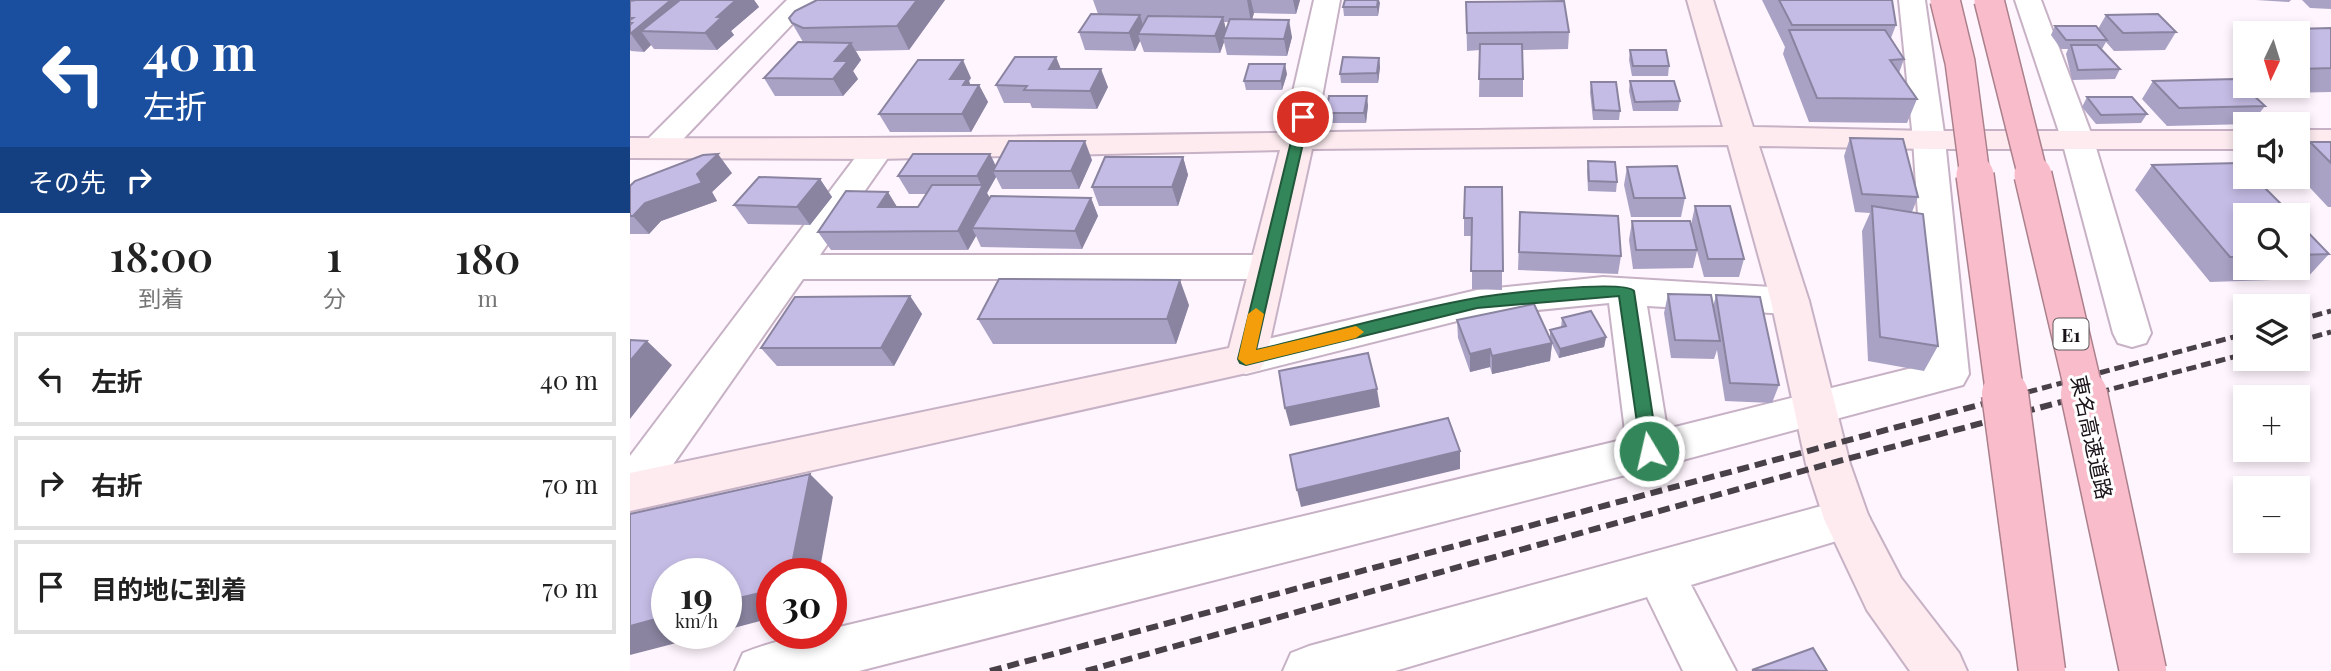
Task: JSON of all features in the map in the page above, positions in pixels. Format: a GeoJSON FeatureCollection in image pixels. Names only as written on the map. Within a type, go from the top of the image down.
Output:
{"type":"FeatureCollection","features":[{"type":"Feature","properties":{"kind":"highway"},"geometry":{"type":"LineString","coordinates":[[1945,0],[1960,62],[2042,671]]}},
{"type":"Feature","properties":{"kind":"highway","name":"東名高速道路"},"geometry":{"type":"LineString","coordinates":[[1989,0],[2065,304],[2143,671]]}},
{"type":"Feature","properties":{"kind":"street"},"geometry":{"type":"LineString","coordinates":[[630,176],[643,148],[802,0]]}},
{"type":"Feature","properties":{"kind":"street"},"geometry":{"type":"LineString","coordinates":[[1246,359],[1298,140],[1327,0]]}},
{"type":"Feature","properties":{"kind":"street"},"geometry":{"type":"LineString","coordinates":[[1700,0],[1790,301],[1828,464],[1847,519],[1884,594],[1941,671]]}},
{"type":"Feature","properties":{"kind":"street"},"geometry":{"type":"LineString","coordinates":[[761,671],[1949,374],[1929,140],[1912,0]]}},
{"type":"Feature","properties":{"kind":"street"},"geometry":{"type":"LineString","coordinates":[[2028,0],[2078,141],[2132,333]]}},
{"type":"Feature","properties":{"kind":"street"},"geometry":{"type":"LineString","coordinates":[[643,148],[878,149],[1298,140],[1742,136],[1929,140],[2233,140]]}},
{"type":"Feature","properties":{"kind":"street"},"geometry":{"type":"LineString","coordinates":[[2310,139],[2331,139]]}},
{"type":"Feature","properties":{"kind":"street"},"geometry":{"type":"LineString","coordinates":[[630,491],[878,149]]}},
{"type":"Feature","properties":{"kind":"street"},"geometry":{"type":"LineString","coordinates":[[793,267],[1267,267]]}},
{"type":"Feature","properties":{"kind":"street"},"geometry":{"type":"LineString","coordinates":[[630,491],[1246,359],[1477,303],[1603,290],[1790,301]]}},
{"type":"Feature","properties":{"kind":"street"},"geometry":{"type":"LineString","coordinates":[[1626,291],[1649,451]]}},
{"type":"Feature","properties":{"kind":"street"},"geometry":{"type":"LineString","coordinates":[[1309,671],[1847,519]]}},
{"type":"Feature","properties":{"kind":"street"},"geometry":{"type":"LineString","coordinates":[[1659,573],[1710,671]]}},
{"type":"Feature","properties":{"kind":"building"},"geometry":{"type":"Polygon","coordinates":[[[671,0],[630,34],[630,20],[633,18],[630,18],[630,1],[671,0]]]}},
{"type":"Feature","properties":{"kind":"building"},"geometry":{"type":"Polygon","coordinates":[[[680,0],[736,0],[717,17],[722,17],[705,33],[641,31],[680,0]]]}},
{"type":"Feature","properties":{"kind":"building"},"geometry":{"type":"Polygon","coordinates":[[[817,0],[917,0],[897,26],[803,28],[792,23],[789,18],[795,11],[817,0]]]}},
{"type":"Feature","properties":{"kind":"building"},"geometry":{"type":"Polygon","coordinates":[[[1345,0],[1378,0],[1377,7],[1343,7],[1345,0]]]}},
{"type":"Feature","properties":{"kind":"building"},"geometry":{"type":"Polygon","coordinates":[[[1779,0],[1892,0],[1896,25],[1792,25],[1779,0]]]}},
{"type":"Feature","properties":{"kind":"building"},"geometry":{"type":"Polygon","coordinates":[[[1564,1],[1569,32],[1467,33],[1466,2],[1564,1]]]}},
{"type":"Feature","properties":{"kind":"building"},"geometry":{"type":"Polygon","coordinates":[[[1091,14],[1140,15],[1129,33],[1079,32],[1091,14]]]}},
{"type":"Feature","properties":{"kind":"building"},"geometry":{"type":"Polygon","coordinates":[[[2158,14],[2176,32],[2123,33],[2106,15],[2158,14]]]}},
{"type":"Feature","properties":{"kind":"building"},"geometry":{"type":"Polygon","coordinates":[[[1148,16],[1223,17],[1215,36],[1138,34],[1148,16]]]}},
{"type":"Feature","properties":{"kind":"building"},"geometry":{"type":"Polygon","coordinates":[[[1230,19],[1289,20],[1284,39],[1223,38],[1230,19]]]}},
{"type":"Feature","properties":{"kind":"building"},"geometry":{"type":"Polygon","coordinates":[[[2055,26],[2096,26],[2107,40],[2066,40],[2055,26]]]}},
{"type":"Feature","properties":{"kind":"building"},"geometry":{"type":"Polygon","coordinates":[[[2331,28],[2331,68],[2310,69],[2310,29],[2331,28]]]}},
{"type":"Feature","properties":{"kind":"building"},"geometry":{"type":"Polygon","coordinates":[[[1789,30],[1885,30],[1904,59],[1890,60],[1917,99],[1817,98],[1789,30]]]}},
{"type":"Feature","properties":{"kind":"building"},"geometry":{"type":"Polygon","coordinates":[[[798,42],[851,43],[835,61],[848,61],[833,79],[764,78],[798,42]]]}},
{"type":"Feature","properties":{"kind":"building"},"geometry":{"type":"Polygon","coordinates":[[[1480,44],[1522,44],[1523,79],[1479,79],[1480,44]]]}},
{"type":"Feature","properties":{"kind":"building"},"geometry":{"type":"Polygon","coordinates":[[[2071,45],[2097,45],[2120,69],[2078,70],[2071,45]]]}},
{"type":"Feature","properties":{"kind":"building"},"geometry":{"type":"Polygon","coordinates":[[[1630,50],[1666,50],[1669,66],[1633,66],[1630,50]]]}},
{"type":"Feature","properties":{"kind":"building"},"geometry":{"type":"Polygon","coordinates":[[[1015,57],[1056,57],[1049,69],[1101,69],[1090,91],[1024,90],[1027,86],[996,85],[1015,57]]]}},
{"type":"Feature","properties":{"kind":"building"},"geometry":{"type":"Polygon","coordinates":[[[1343,57],[1379,58],[1377,73],[1340,74],[1343,57]]]}},
{"type":"Feature","properties":{"kind":"building"},"geometry":{"type":"Polygon","coordinates":[[[918,60],[963,60],[950,79],[967,79],[963,85],[979,85],[962,114],[879,114],[918,60]]]}},
{"type":"Feature","properties":{"kind":"building"},"geometry":{"type":"Polygon","coordinates":[[[1249,64],[1285,64],[1281,81],[1244,81],[1249,64]]]}},
{"type":"Feature","properties":{"kind":"building"},"geometry":{"type":"Polygon","coordinates":[[[2233,79],[2233,98],[2256,98],[2265,106],[2179,108],[2153,81],[2233,79]]]}},
{"type":"Feature","properties":{"kind":"building"},"geometry":{"type":"Polygon","coordinates":[[[1630,81],[1674,81],[1680,101],[1635,102],[1630,81]]]}},
{"type":"Feature","properties":{"kind":"building"},"geometry":{"type":"Polygon","coordinates":[[[1591,82],[1616,82],[1620,111],[1594,110],[1591,82]]]}},
{"type":"Feature","properties":{"kind":"building"},"geometry":{"type":"Polygon","coordinates":[[[1329,96],[1367,96],[1364,113],[1326,113],[1329,96]]]}},
{"type":"Feature","properties":{"kind":"building"},"geometry":{"type":"Polygon","coordinates":[[[2087,97],[2132,97],[2147,114],[2101,115],[2087,97]]]}},
{"type":"Feature","properties":{"kind":"building"},"geometry":{"type":"Polygon","coordinates":[[[1850,138],[1903,139],[1918,197],[1862,194],[1850,138]]]}},
{"type":"Feature","properties":{"kind":"building"},"geometry":{"type":"Polygon","coordinates":[[[1009,141],[1085,141],[1071,171],[993,171],[1009,141]]]}},
{"type":"Feature","properties":{"kind":"building"},"geometry":{"type":"Polygon","coordinates":[[[2310,142],[2331,142],[2331,163],[2310,142]]]}},
{"type":"Feature","properties":{"kind":"building"},"geometry":{"type":"Polygon","coordinates":[[[718,154],[697,174],[702,183],[645,203],[630,216],[630,186],[635,181],[703,155],[718,154]]]}},
{"type":"Feature","properties":{"kind":"building"},"geometry":{"type":"Polygon","coordinates":[[[913,154],[990,154],[977,176],[898,176],[913,154]]]}},
{"type":"Feature","properties":{"kind":"building"},"geometry":{"type":"Polygon","coordinates":[[[1105,157],[1183,157],[1172,187],[1092,187],[1105,157]]]}},
{"type":"Feature","properties":{"kind":"building"},"geometry":{"type":"Polygon","coordinates":[[[1588,161],[1615,162],[1617,182],[1589,181],[1588,161]]]}},
{"type":"Feature","properties":{"kind":"building"},"geometry":{"type":"Polygon","coordinates":[[[2233,163],[2233,189],[2266,189],[2280,203],[2233,203],[2233,257],[2230,257],[2152,165],[2233,163]]]}},
{"type":"Feature","properties":{"kind":"building"},"geometry":{"type":"Polygon","coordinates":[[[1677,166],[1685,198],[1634,198],[1627,167],[1677,166]]]}},
{"type":"Feature","properties":{"kind":"building"},"geometry":{"type":"Polygon","coordinates":[[[759,177],[820,179],[797,207],[734,205],[759,177]]]}},
{"type":"Feature","properties":{"kind":"building"},"geometry":{"type":"Polygon","coordinates":[[[932,185],[983,185],[958,231],[818,232],[846,191],[888,192],[878,207],[918,207],[932,185]]]}},
{"type":"Feature","properties":{"kind":"building"},"geometry":{"type":"Polygon","coordinates":[[[1465,187],[1502,187],[1503,271],[1471,271],[1472,218],[1464,218],[1465,187]]]}},
{"type":"Feature","properties":{"kind":"building"},"geometry":{"type":"Polygon","coordinates":[[[991,196],[1091,198],[1075,231],[972,228],[991,196]]]}},
{"type":"Feature","properties":{"kind":"building"},"geometry":{"type":"Polygon","coordinates":[[[1695,206],[1730,206],[1744,259],[1708,259],[1695,206]]]}},
{"type":"Feature","properties":{"kind":"building"},"geometry":{"type":"Polygon","coordinates":[[[1872,206],[1923,214],[1938,346],[1880,337],[1872,206]]]}},
{"type":"Feature","properties":{"kind":"building"},"geometry":{"type":"Polygon","coordinates":[[[1520,212],[1618,216],[1621,256],[1519,252],[1520,212]]]}},
{"type":"Feature","properties":{"kind":"building"},"geometry":{"type":"Polygon","coordinates":[[[1632,221],[1690,221],[1697,250],[1636,250],[1632,221]]]}},
{"type":"Feature","properties":{"kind":"building"},"geometry":{"type":"Polygon","coordinates":[[[2310,234],[2329,254],[2310,255],[2310,234]]]}},
{"type":"Feature","properties":{"kind":"building"},"geometry":{"type":"Polygon","coordinates":[[[999,279],[1180,280],[1167,319],[978,319],[999,279]]]}},
{"type":"Feature","properties":{"kind":"building"},"geometry":{"type":"Polygon","coordinates":[[[1668,294],[1711,295],[1720,341],[1675,340],[1668,294]]]}},
{"type":"Feature","properties":{"kind":"building"},"geometry":{"type":"Polygon","coordinates":[[[1716,295],[1760,297],[1779,385],[1730,383],[1716,295]]]}},
{"type":"Feature","properties":{"kind":"building"},"geometry":{"type":"Polygon","coordinates":[[[910,296],[881,348],[761,348],[795,297],[910,296]]]}},
{"type":"Feature","properties":{"kind":"building"},"geometry":{"type":"Polygon","coordinates":[[[1534,304],[1552,343],[1492,356],[1490,349],[1470,354],[1457,320],[1534,304]]]}},
{"type":"Feature","properties":{"kind":"building"},"geometry":{"type":"Polygon","coordinates":[[[1591,311],[1606,337],[1560,349],[1550,330],[1566,326],[1562,318],[1591,311]]]}},
{"type":"Feature","properties":{"kind":"building"},"geometry":{"type":"Polygon","coordinates":[[[630,340],[647,341],[630,361],[630,340]]]}},
{"type":"Feature","properties":{"kind":"building"},"geometry":{"type":"Polygon","coordinates":[[[1368,353],[1377,389],[1285,408],[1279,371],[1368,353]]]}},
{"type":"Feature","properties":{"kind":"building"},"geometry":{"type":"Polygon","coordinates":[[[1448,418],[1460,451],[1297,490],[1290,455],[1448,418]]]}},
{"type":"Feature","properties":{"kind":"building"},"geometry":{"type":"Polygon","coordinates":[[[810,474],[793,558],[756,558],[756,594],[742,597],[742,558],[651,558],[651,620],[630,626],[630,514],[810,474]]]}},
{"type":"Feature","properties":{"kind":"building"},"geometry":{"type":"Polygon","coordinates":[[[1813,648],[1827,671],[1752,670],[1813,648]]]}},
{"type":"Feature","properties":{"kind":"railway"},"geometry":{"type":"LineString","coordinates":[[2310,317],[2331,311]]}},
{"type":"Feature","properties":{"kind":"railway"},"geometry":{"type":"LineString","coordinates":[[2310,338],[2331,332]]}},
{"type":"Feature","properties":{"kind":"railway"},"geometry":{"type":"LineString","coordinates":[[2013,396],[2233,337]]}},
{"type":"Feature","properties":{"kind":"railway"},"geometry":{"type":"LineString","coordinates":[[2085,396],[2233,357]]}},
{"type":"Feature","properties":{"kind":"railway"},"geometry":{"type":"LineString","coordinates":[[990,671],[2020,394]]}},
{"type":"Feature","properties":{"kind":"railway"},"geometry":{"type":"LineString","coordinates":[[1086,671],[1828,464],[2091,394]]}},
{"type":"Feature","properties":{"kind":"slow traffic"},"geometry":{"type":"LineString","coordinates":[[1256,314],[1246,359],[1356,332]]}},
{"type":"Feature","properties":{"kind":"route"},"geometry":{"type":"LineString","coordinates":[[1303,117],[1246,359],[1477,303],[1603,290],[1626,291],[1649,451]]}}]}
